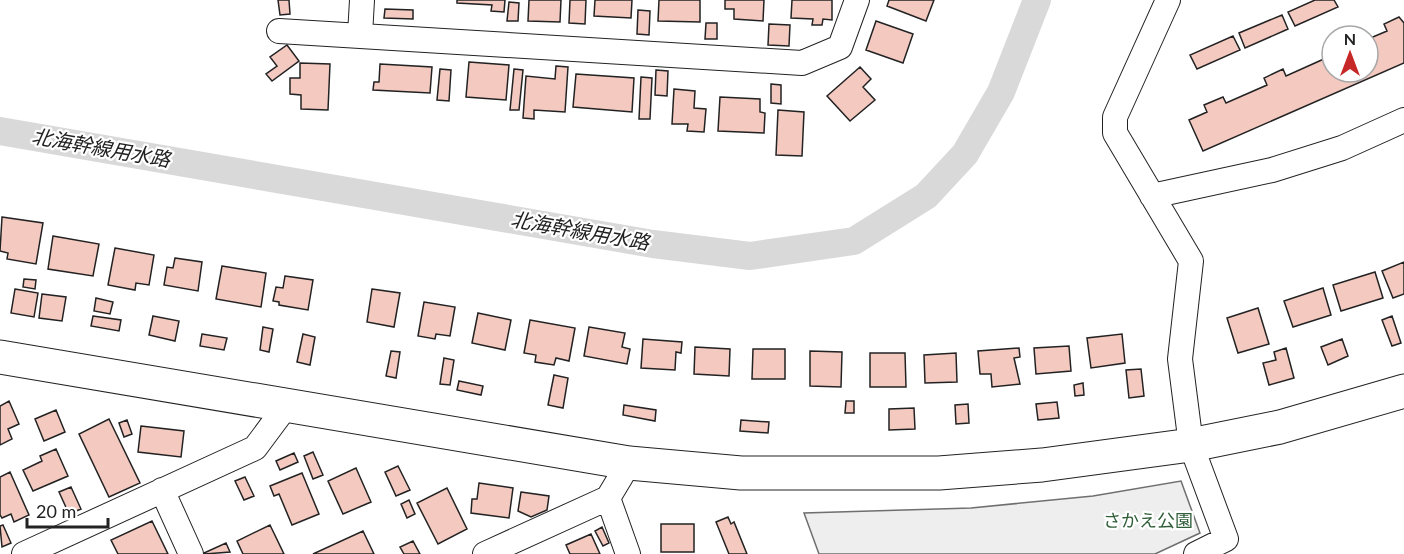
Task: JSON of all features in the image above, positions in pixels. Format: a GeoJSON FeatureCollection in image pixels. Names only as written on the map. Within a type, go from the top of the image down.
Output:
{"type":"FeatureCollection","features":[{"type":"Feature","properties":{"kind":"street"},"geometry":{"type":"LineString","coordinates":[[360,35],[362,0]]}},
{"type":"Feature","properties":{"kind":"street"},"geometry":{"type":"LineString","coordinates":[[279,31],[802,63],[840,47],[857,0]]}},
{"type":"Feature","properties":{"kind":"street"},"geometry":{"type":"LineString","coordinates":[[1168,0],[1115,117],[1115,133],[1191,261],[1180,359],[1191,445],[1229,547],[1196,554]]}},
{"type":"Feature","properties":{"kind":"street"},"geometry":{"type":"LineString","coordinates":[[1152,196],[1272,170],[1342,148],[1404,120]]}},
{"type":"Feature","properties":{"kind":"street"},"geometry":{"type":"LineString","coordinates":[[0,357],[628,464],[741,473],[939,473],[1042,465],[1191,445],[1280,427],[1404,391]]}},
{"type":"Feature","properties":{"kind":"street"},"geometry":{"type":"LineString","coordinates":[[24,554],[255,448],[287,405]]}},
{"type":"Feature","properties":{"kind":"street"},"geometry":{"type":"LineString","coordinates":[[485,554],[608,498],[628,464]]}},
{"type":"Feature","properties":{"kind":"street"},"geometry":{"type":"LineString","coordinates":[[162,490],[191,554]]}},
{"type":"Feature","properties":{"kind":"street"},"geometry":{"type":"LineString","coordinates":[[608,498],[628,554]]}},
{"type":"Feature","properties":{"kind":"green space","name":"さかえ公園"},"geometry":{"type":"Polygon","coordinates":[[[1181,481],[1200,533],[1155,554],[819,554],[804,513],[971,508],[1093,496],[1181,481]]]}},
{"type":"Feature","properties":{"kind":"building"},"geometry":{"type":"Polygon","coordinates":[[[278,0],[289,0],[290,14],[280,15],[278,0]]]}},
{"type":"Feature","properties":{"kind":"building"},"geometry":{"type":"Polygon","coordinates":[[[457,0],[505,0],[504,12],[491,11],[492,5],[457,3],[457,0]]]}},
{"type":"Feature","properties":{"kind":"building"},"geometry":{"type":"Polygon","coordinates":[[[529,0],[561,0],[560,22],[528,21],[529,0]]]}},
{"type":"Feature","properties":{"kind":"building"},"geometry":{"type":"Polygon","coordinates":[[[570,0],[586,0],[585,24],[569,23],[570,0]]]}},
{"type":"Feature","properties":{"kind":"building"},"geometry":{"type":"Polygon","coordinates":[[[595,0],[632,0],[631,18],[594,16],[595,0]]]}},
{"type":"Feature","properties":{"kind":"building"},"geometry":{"type":"Polygon","coordinates":[[[659,0],[700,0],[700,22],[658,21],[659,0]]]}},
{"type":"Feature","properties":{"kind":"building"},"geometry":{"type":"Polygon","coordinates":[[[725,0],[764,0],[763,21],[734,19],[734,9],[725,9],[725,0]]]}},
{"type":"Feature","properties":{"kind":"building"},"geometry":{"type":"Polygon","coordinates":[[[792,0],[832,0],[832,20],[823,19],[822,25],[812,25],[813,19],[791,18],[792,0]]]}},
{"type":"Feature","properties":{"kind":"building"},"geometry":{"type":"Polygon","coordinates":[[[889,0],[934,0],[926,21],[887,6],[889,0]]]}},
{"type":"Feature","properties":{"kind":"building"},"geometry":{"type":"Polygon","coordinates":[[[1315,0],[1334,0],[1338,7],[1295,26],[1288,12],[1315,0]]]}},
{"type":"Feature","properties":{"kind":"building"},"geometry":{"type":"Polygon","coordinates":[[[509,2],[519,3],[518,21],[507,21],[509,2]]]}},
{"type":"Feature","properties":{"kind":"building"},"geometry":{"type":"Polygon","coordinates":[[[385,9],[413,10],[413,19],[384,18],[385,9]]]}},
{"type":"Feature","properties":{"kind":"building"},"geometry":{"type":"Polygon","coordinates":[[[638,10],[650,11],[649,35],[637,34],[638,10]]]}},
{"type":"Feature","properties":{"kind":"building"},"geometry":{"type":"Polygon","coordinates":[[[1282,15],[1288,29],[1245,48],[1239,33],[1282,15]]]}},
{"type":"Feature","properties":{"kind":"building"},"geometry":{"type":"Polygon","coordinates":[[[1399,17],[1404,23],[1404,63],[1380,74],[1380,34],[1387,31],[1384,24],[1399,17]]]}},
{"type":"Feature","properties":{"kind":"building"},"geometry":{"type":"Polygon","coordinates":[[[876,21],[913,34],[903,63],[866,50],[876,21]]]}},
{"type":"Feature","properties":{"kind":"building"},"geometry":{"type":"Polygon","coordinates":[[[706,23],[717,23],[717,39],[705,39],[706,23]]]}},
{"type":"Feature","properties":{"kind":"building"},"geometry":{"type":"Polygon","coordinates":[[[769,24],[790,25],[789,46],[768,45],[769,24]]]}},
{"type":"Feature","properties":{"kind":"building"},"geometry":{"type":"Polygon","coordinates":[[[1233,36],[1240,50],[1197,69],[1190,55],[1233,36]]]}},
{"type":"Feature","properties":{"kind":"building"},"geometry":{"type":"Polygon","coordinates":[[[287,45],[299,61],[272,81],[266,74],[277,66],[270,57],[287,45]]]}},
{"type":"Feature","properties":{"kind":"building"},"geometry":{"type":"Polygon","coordinates":[[[1320,61],[1320,84],[1356,84],[1203,151],[1189,120],[1207,112],[1204,105],[1223,97],[1226,103],[1267,85],[1264,78],[1283,69],[1286,76],[1320,61]]]}},
{"type":"Feature","properties":{"kind":"building"},"geometry":{"type":"Polygon","coordinates":[[[469,62],[509,65],[506,100],[466,97],[469,62]]]}},
{"type":"Feature","properties":{"kind":"building"},"geometry":{"type":"Polygon","coordinates":[[[300,63],[330,64],[328,110],[301,109],[301,95],[290,94],[290,78],[300,78],[300,63]]]}},
{"type":"Feature","properties":{"kind":"building"},"geometry":{"type":"Polygon","coordinates":[[[380,64],[432,67],[430,93],[373,90],[374,82],[379,82],[380,64]]]}},
{"type":"Feature","properties":{"kind":"building"},"geometry":{"type":"Polygon","coordinates":[[[556,66],[568,67],[565,112],[534,110],[534,119],[523,118],[526,76],[555,79],[556,66]]]}},
{"type":"Feature","properties":{"kind":"building"},"geometry":{"type":"Polygon","coordinates":[[[860,67],[871,79],[863,87],[875,100],[850,121],[827,96],[860,67]]]}},
{"type":"Feature","properties":{"kind":"building"},"geometry":{"type":"Polygon","coordinates":[[[440,69],[451,70],[449,101],[437,100],[440,69]]]}},
{"type":"Feature","properties":{"kind":"building"},"geometry":{"type":"Polygon","coordinates":[[[514,69],[523,70],[519,110],[510,110],[514,69]]]}},
{"type":"Feature","properties":{"kind":"building"},"geometry":{"type":"Polygon","coordinates":[[[656,70],[668,71],[667,96],[655,95],[656,70]]]}},
{"type":"Feature","properties":{"kind":"building"},"geometry":{"type":"Polygon","coordinates":[[[576,74],[634,78],[632,112],[573,107],[576,74]]]}},
{"type":"Feature","properties":{"kind":"building"},"geometry":{"type":"Polygon","coordinates":[[[641,77],[652,78],[650,119],[639,119],[641,77]]]}},
{"type":"Feature","properties":{"kind":"building"},"geometry":{"type":"Polygon","coordinates":[[[771,84],[781,85],[781,104],[771,103],[771,84]]]}},
{"type":"Feature","properties":{"kind":"building"},"geometry":{"type":"Polygon","coordinates":[[[674,89],[695,91],[694,108],[706,109],[704,132],[687,131],[688,124],[672,124],[674,89]]]}},
{"type":"Feature","properties":{"kind":"building"},"geometry":{"type":"Polygon","coordinates":[[[720,97],[760,99],[760,112],[765,113],[764,133],[718,131],[720,97]]]}},
{"type":"Feature","properties":{"kind":"building"},"geometry":{"type":"Polygon","coordinates":[[[778,110],[804,112],[802,156],[776,155],[778,110]]]}},
{"type":"Feature","properties":{"kind":"building"},"geometry":{"type":"Polygon","coordinates":[[[2,217],[43,223],[36,264],[7,259],[8,253],[0,251],[2,217]]]}},
{"type":"Feature","properties":{"kind":"building"},"geometry":{"type":"Polygon","coordinates":[[[53,236],[99,244],[93,276],[48,269],[53,236]]]}},
{"type":"Feature","properties":{"kind":"building"},"geometry":{"type":"Polygon","coordinates":[[[115,248],[154,255],[149,285],[136,283],[135,290],[108,285],[115,248]]]}},
{"type":"Feature","properties":{"kind":"building"},"geometry":{"type":"Polygon","coordinates":[[[175,258],[202,262],[198,291],[164,285],[167,267],[173,268],[175,258]]]}},
{"type":"Feature","properties":{"kind":"building"},"geometry":{"type":"Polygon","coordinates":[[[1404,262],[1404,294],[1393,298],[1382,271],[1404,262]]]}},
{"type":"Feature","properties":{"kind":"building"},"geometry":{"type":"Polygon","coordinates":[[[222,266],[266,273],[261,307],[216,299],[222,266]]]}},
{"type":"Feature","properties":{"kind":"building"},"geometry":{"type":"Polygon","coordinates":[[[1375,272],[1383,298],[1341,311],[1333,285],[1375,272]]]}},
{"type":"Feature","properties":{"kind":"building"},"geometry":{"type":"Polygon","coordinates":[[[285,276],[313,280],[308,310],[279,305],[279,302],[273,301],[276,287],[283,288],[285,276]]]}},
{"type":"Feature","properties":{"kind":"building"},"geometry":{"type":"Polygon","coordinates":[[[24,279],[36,280],[35,289],[23,287],[24,279]]]}},
{"type":"Feature","properties":{"kind":"building"},"geometry":{"type":"Polygon","coordinates":[[[1323,288],[1331,315],[1293,327],[1284,301],[1323,288]]]}},
{"type":"Feature","properties":{"kind":"building"},"geometry":{"type":"Polygon","coordinates":[[[15,289],[38,293],[34,317],[11,313],[15,289]]]}},
{"type":"Feature","properties":{"kind":"building"},"geometry":{"type":"Polygon","coordinates":[[[372,289],[400,293],[394,327],[367,322],[372,289]]]}},
{"type":"Feature","properties":{"kind":"building"},"geometry":{"type":"Polygon","coordinates":[[[42,294],[66,297],[62,321],[39,318],[42,294]]]}},
{"type":"Feature","properties":{"kind":"building"},"geometry":{"type":"Polygon","coordinates":[[[96,298],[113,302],[110,314],[94,311],[96,298]]]}},
{"type":"Feature","properties":{"kind":"building"},"geometry":{"type":"Polygon","coordinates":[[[424,302],[455,307],[450,336],[436,334],[435,339],[418,336],[424,302]]]}},
{"type":"Feature","properties":{"kind":"building"},"geometry":{"type":"Polygon","coordinates":[[[1258,308],[1269,344],[1238,353],[1227,318],[1258,308]]]}},
{"type":"Feature","properties":{"kind":"building"},"geometry":{"type":"Polygon","coordinates":[[[478,313],[511,320],[505,350],[472,343],[478,313]]]}},
{"type":"Feature","properties":{"kind":"building"},"geometry":{"type":"Polygon","coordinates":[[[93,316],[121,320],[119,331],[91,326],[93,316]]]}},
{"type":"Feature","properties":{"kind":"building"},"geometry":{"type":"Polygon","coordinates":[[[153,316],[179,321],[175,341],[149,335],[153,316]]]}},
{"type":"Feature","properties":{"kind":"building"},"geometry":{"type":"Polygon","coordinates":[[[1392,316],[1401,343],[1392,346],[1382,320],[1392,316]]]}},
{"type":"Feature","properties":{"kind":"building"},"geometry":{"type":"Polygon","coordinates":[[[530,320],[575,328],[569,361],[556,358],[554,365],[535,362],[536,355],[524,353],[530,320]]]}},
{"type":"Feature","properties":{"kind":"building"},"geometry":{"type":"Polygon","coordinates":[[[263,327],[273,329],[269,352],[260,350],[263,327]]]}},
{"type":"Feature","properties":{"kind":"building"},"geometry":{"type":"Polygon","coordinates":[[[589,327],[625,333],[622,347],[630,349],[627,364],[584,356],[589,327]]]}},
{"type":"Feature","properties":{"kind":"building"},"geometry":{"type":"Polygon","coordinates":[[[202,334],[227,338],[224,350],[200,346],[202,334]]]}},
{"type":"Feature","properties":{"kind":"building"},"geometry":{"type":"Polygon","coordinates":[[[303,334],[315,337],[310,365],[297,362],[303,334]]]}},
{"type":"Feature","properties":{"kind":"building"},"geometry":{"type":"Polygon","coordinates":[[[1122,334],[1125,363],[1091,368],[1087,338],[1122,334]]]}},
{"type":"Feature","properties":{"kind":"building"},"geometry":{"type":"Polygon","coordinates":[[[643,339],[682,342],[681,353],[676,352],[675,370],[641,368],[643,339]]]}},
{"type":"Feature","properties":{"kind":"building"},"geometry":{"type":"Polygon","coordinates":[[[1342,339],[1348,356],[1328,365],[1321,347],[1342,339]]]}},
{"type":"Feature","properties":{"kind":"building"},"geometry":{"type":"Polygon","coordinates":[[[1069,346],[1071,371],[1036,374],[1034,348],[1069,346]]]}},
{"type":"Feature","properties":{"kind":"building"},"geometry":{"type":"Polygon","coordinates":[[[695,347],[730,349],[729,376],[694,374],[695,347]]]}},
{"type":"Feature","properties":{"kind":"building"},"geometry":{"type":"Polygon","coordinates":[[[1019,348],[1020,357],[1014,358],[1020,384],[992,387],[991,374],[980,374],[978,351],[1019,348]]]}},
{"type":"Feature","properties":{"kind":"building"},"geometry":{"type":"Polygon","coordinates":[[[1286,348],[1294,378],[1269,385],[1263,363],[1276,360],[1274,352],[1286,348]]]}},
{"type":"Feature","properties":{"kind":"building"},"geometry":{"type":"Polygon","coordinates":[[[753,349],[785,349],[785,379],[752,379],[753,349]]]}},
{"type":"Feature","properties":{"kind":"building"},"geometry":{"type":"Polygon","coordinates":[[[391,351],[400,352],[396,378],[386,376],[391,351]]]}},
{"type":"Feature","properties":{"kind":"building"},"geometry":{"type":"Polygon","coordinates":[[[810,351],[842,352],[841,387],[810,386],[810,351]]]}},
{"type":"Feature","properties":{"kind":"building"},"geometry":{"type":"Polygon","coordinates":[[[870,353],[905,353],[906,387],[870,387],[870,353]]]}},
{"type":"Feature","properties":{"kind":"building"},"geometry":{"type":"Polygon","coordinates":[[[956,353],[957,382],[925,383],[924,355],[956,353]]]}},
{"type":"Feature","properties":{"kind":"building"},"geometry":{"type":"Polygon","coordinates":[[[444,358],[454,360],[450,385],[440,384],[444,358]]]}},
{"type":"Feature","properties":{"kind":"building"},"geometry":{"type":"Polygon","coordinates":[[[1141,369],[1144,396],[1129,398],[1126,370],[1141,369]]]}},
{"type":"Feature","properties":{"kind":"building"},"geometry":{"type":"Polygon","coordinates":[[[554,375],[568,378],[563,408],[548,405],[554,375]]]}},
{"type":"Feature","properties":{"kind":"building"},"geometry":{"type":"Polygon","coordinates":[[[459,381],[483,386],[481,395],[457,390],[459,381]]]}},
{"type":"Feature","properties":{"kind":"building"},"geometry":{"type":"Polygon","coordinates":[[[1083,383],[1084,395],[1075,396],[1074,385],[1083,383]]]}},
{"type":"Feature","properties":{"kind":"building"},"geometry":{"type":"Polygon","coordinates":[[[9,401],[19,424],[8,429],[12,439],[0,445],[0,406],[9,401]]]}},
{"type":"Feature","properties":{"kind":"building"},"geometry":{"type":"Polygon","coordinates":[[[846,401],[854,401],[854,413],[845,413],[846,401]]]}},
{"type":"Feature","properties":{"kind":"building"},"geometry":{"type":"Polygon","coordinates":[[[1057,402],[1059,418],[1038,420],[1036,404],[1057,402]]]}},
{"type":"Feature","properties":{"kind":"building"},"geometry":{"type":"Polygon","coordinates":[[[968,404],[969,423],[956,424],[955,405],[968,404]]]}},
{"type":"Feature","properties":{"kind":"building"},"geometry":{"type":"Polygon","coordinates":[[[624,405],[656,410],[655,421],[623,415],[624,405]]]}},
{"type":"Feature","properties":{"kind":"building"},"geometry":{"type":"Polygon","coordinates":[[[914,408],[915,429],[889,430],[889,409],[914,408]]]}},
{"type":"Feature","properties":{"kind":"building"},"geometry":{"type":"Polygon","coordinates":[[[56,410],[65,432],[44,441],[35,419],[56,410]]]}},
{"type":"Feature","properties":{"kind":"building"},"geometry":{"type":"Polygon","coordinates":[[[109,419],[140,483],[109,497],[79,434],[109,419]]]}},
{"type":"Feature","properties":{"kind":"building"},"geometry":{"type":"Polygon","coordinates":[[[127,420],[132,434],[124,437],[119,423],[127,420]]]}},
{"type":"Feature","properties":{"kind":"building"},"geometry":{"type":"Polygon","coordinates":[[[741,420],[769,422],[768,433],[740,431],[741,420]]]}},
{"type":"Feature","properties":{"kind":"building"},"geometry":{"type":"Polygon","coordinates":[[[141,426],[184,431],[181,457],[138,452],[141,426]]]}},
{"type":"Feature","properties":{"kind":"building"},"geometry":{"type":"Polygon","coordinates":[[[56,449],[68,476],[33,491],[23,470],[42,461],[40,456],[56,449]]]}},
{"type":"Feature","properties":{"kind":"building"},"geometry":{"type":"Polygon","coordinates":[[[313,452],[323,475],[313,479],[304,456],[313,452]]]}},
{"type":"Feature","properties":{"kind":"building"},"geometry":{"type":"Polygon","coordinates":[[[294,453],[298,462],[280,470],[276,461],[294,453]]]}},
{"type":"Feature","properties":{"kind":"building"},"geometry":{"type":"Polygon","coordinates":[[[398,466],[410,490],[396,496],[385,472],[398,466]]]}},
{"type":"Feature","properties":{"kind":"building"},"geometry":{"type":"Polygon","coordinates":[[[356,468],[371,502],[343,514],[328,481],[356,468]]]}},
{"type":"Feature","properties":{"kind":"building"},"geometry":{"type":"Polygon","coordinates":[[[10,472],[29,515],[14,522],[11,514],[2,518],[0,515],[0,477],[10,472]]]}},
{"type":"Feature","properties":{"kind":"building"},"geometry":{"type":"Polygon","coordinates":[[[302,473],[319,514],[292,525],[279,494],[274,496],[270,486],[302,473]]]}},
{"type":"Feature","properties":{"kind":"building"},"geometry":{"type":"Polygon","coordinates":[[[245,477],[254,496],[244,500],[235,481],[245,477]]]}},
{"type":"Feature","properties":{"kind":"building"},"geometry":{"type":"Polygon","coordinates":[[[479,483],[513,488],[509,518],[471,513],[472,499],[477,499],[479,483]]]}},
{"type":"Feature","properties":{"kind":"building"},"geometry":{"type":"Polygon","coordinates":[[[71,487],[81,509],[69,514],[59,492],[71,487]]]}},
{"type":"Feature","properties":{"kind":"building"},"geometry":{"type":"Polygon","coordinates":[[[447,488],[467,529],[438,544],[417,503],[447,488]]]}},
{"type":"Feature","properties":{"kind":"building"},"geometry":{"type":"Polygon","coordinates":[[[521,492],[549,496],[547,510],[531,517],[518,511],[521,492]]]}},
{"type":"Feature","properties":{"kind":"building"},"geometry":{"type":"Polygon","coordinates":[[[409,500],[415,514],[407,518],[401,504],[409,500]]]}},
{"type":"Feature","properties":{"kind":"building"},"geometry":{"type":"Polygon","coordinates":[[[728,517],[731,524],[734,522],[747,554],[729,554],[716,522],[728,517]]]}},
{"type":"Feature","properties":{"kind":"building"},"geometry":{"type":"Polygon","coordinates":[[[152,521],[168,554],[118,554],[111,540],[152,521]]]}},
{"type":"Feature","properties":{"kind":"building"},"geometry":{"type":"Polygon","coordinates":[[[661,524],[694,524],[694,552],[661,552],[661,524]]]}},
{"type":"Feature","properties":{"kind":"building"},"geometry":{"type":"Polygon","coordinates":[[[3,525],[11,543],[2,547],[0,526],[3,525]]]}},
{"type":"Feature","properties":{"kind":"building"},"geometry":{"type":"Polygon","coordinates":[[[270,525],[284,554],[243,554],[237,541],[270,525]]]}},
{"type":"Feature","properties":{"kind":"building"},"geometry":{"type":"Polygon","coordinates":[[[602,527],[609,543],[603,546],[595,531],[602,527]]]}},
{"type":"Feature","properties":{"kind":"building"},"geometry":{"type":"Polygon","coordinates":[[[363,531],[374,554],[313,554],[363,531]]]}},
{"type":"Feature","properties":{"kind":"building"},"geometry":{"type":"Polygon","coordinates":[[[591,534],[600,554],[570,554],[566,545],[591,534]]]}},
{"type":"Feature","properties":{"kind":"building"},"geometry":{"type":"Polygon","coordinates":[[[413,541],[420,554],[404,554],[400,547],[413,541]]]}},
{"type":"Feature","properties":{"kind":"building"},"geometry":{"type":"Polygon","coordinates":[[[226,543],[230,552],[204,553],[226,543]]]}},
{"type":"Feature","properties":{"kind":"waterway","name":"北海幹線用水路"},"geometry":{"type":"LineString","coordinates":[[0,131],[653,244],[750,256],[854,241],[926,196],[965,154],[1001,92],[1037,0]]}}]}
